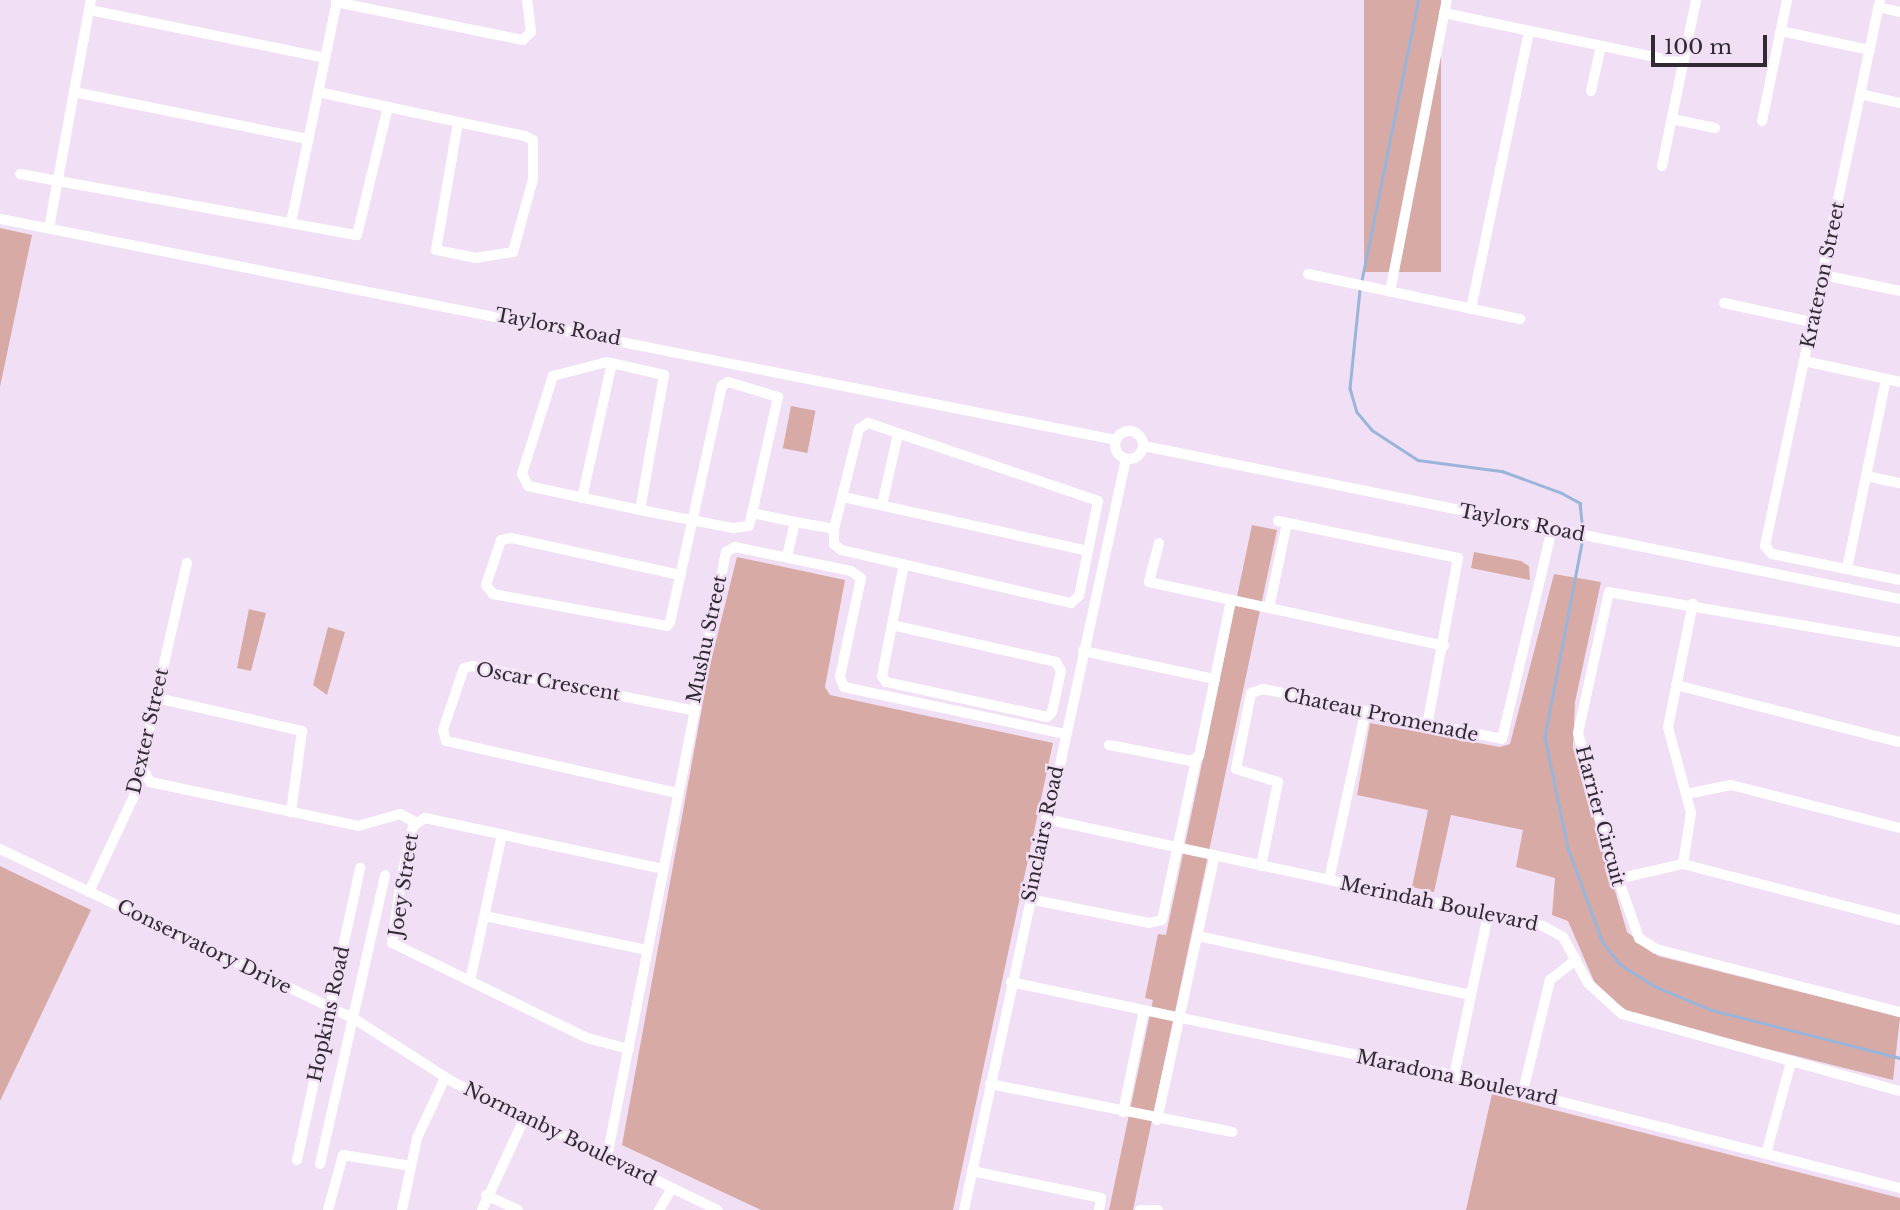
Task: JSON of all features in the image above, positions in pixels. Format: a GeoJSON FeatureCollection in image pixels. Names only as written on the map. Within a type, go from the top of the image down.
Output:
{"type":"FeatureCollection","features":[{"type":"Feature","properties":{"kind":"street"},"geometry":{"type":"LineString","coordinates":[[291,223],[337,1],[528,37],[527,0]]}},
{"type":"Feature","properties":{"kind":"street"},"geometry":{"type":"LineString","coordinates":[[1390,292],[1447,0]]}},
{"type":"Feature","properties":{"kind":"street"},"geometry":{"type":"LineString","coordinates":[[1662,166],[1696,0]]}},
{"type":"Feature","properties":{"kind":"street"},"geometry":{"type":"LineString","coordinates":[[1762,121],[1787,0]]}},
{"type":"Feature","properties":{"kind":"street"},"geometry":{"type":"LineString","coordinates":[[1879,4],[1900,12]]}},
{"type":"Feature","properties":{"kind":"street","name":"Krateron Street"},"geometry":{"type":"LineString","coordinates":[[1847,569],[1767,551],[1879,4]]}},
{"type":"Feature","properties":{"kind":"street"},"geometry":{"type":"LineString","coordinates":[[49,228],[90,5],[325,58]]}},
{"type":"Feature","properties":{"kind":"street"},"geometry":{"type":"LineString","coordinates":[[1444,13],[1683,63]]}},
{"type":"Feature","properties":{"kind":"street"},"geometry":{"type":"LineString","coordinates":[[1471,309],[1529,30]]}},
{"type":"Feature","properties":{"kind":"street"},"geometry":{"type":"LineString","coordinates":[[1781,31],[1870,50]]}},
{"type":"Feature","properties":{"kind":"street"},"geometry":{"type":"LineString","coordinates":[[1591,91],[1601,46]]}},
{"type":"Feature","properties":{"kind":"street"},"geometry":{"type":"LineString","coordinates":[[74,92],[308,139]]}},
{"type":"Feature","properties":{"kind":"street"},"geometry":{"type":"LineString","coordinates":[[318,92],[458,122],[533,140],[533,179],[513,252],[476,258],[436,250],[458,122]]}},
{"type":"Feature","properties":{"kind":"street"},"geometry":{"type":"LineString","coordinates":[[1860,94],[1900,103]]}},
{"type":"Feature","properties":{"kind":"street"},"geometry":{"type":"LineString","coordinates":[[20,174],[291,223],[361,232],[388,107]]}},
{"type":"Feature","properties":{"kind":"street"},"geometry":{"type":"LineString","coordinates":[[1672,119],[1715,128]]}},
{"type":"Feature","properties":{"kind":"street","name":"Taylors Road"},"geometry":{"type":"LineString","coordinates":[[0,219],[1116,440],[1133,431],[1144,446],[1900,599]]}},
{"type":"Feature","properties":{"kind":"street"},"geometry":{"type":"LineString","coordinates":[[1307,274],[1520,319]]}},
{"type":"Feature","properties":{"kind":"street"},"geometry":{"type":"LineString","coordinates":[[1823,275],[1900,291]]}},
{"type":"Feature","properties":{"kind":"street"},"geometry":{"type":"LineString","coordinates":[[1724,303],[1812,322]]}},
{"type":"Feature","properties":{"kind":"street"},"geometry":{"type":"LineString","coordinates":[[1804,361],[1900,382]]}},
{"type":"Feature","properties":{"kind":"street"},"geometry":{"type":"LineString","coordinates":[[582,498],[612,363]]}},
{"type":"Feature","properties":{"kind":"street"},"geometry":{"type":"LineString","coordinates":[[640,510],[666,385],[664,375],[612,363],[553,376],[522,474],[528,486],[640,510],[693,520],[743,529],[752,513],[778,397],[728,382],[722,387],[693,520],[670,622],[659,628],[493,594],[486,585],[501,540],[512,538],[680,575]]}},
{"type":"Feature","properties":{"kind":"street"},"geometry":{"type":"LineString","coordinates":[[1886,379],[1847,569],[1900,580]]}},
{"type":"Feature","properties":{"kind":"street"},"geometry":{"type":"LineString","coordinates":[[860,425],[898,434],[1020,478],[1094,494],[1098,505],[1079,596],[1071,603],[903,569],[837,549],[834,529],[843,497],[860,425]]}},
{"type":"Feature","properties":{"kind":"street"},"geometry":{"type":"LineString","coordinates":[[883,505],[898,434]]}},
{"type":"Feature","properties":{"kind":"street"},"geometry":{"type":"LineString","coordinates":[[1116,440],[1126,459],[1139,455],[1144,446]]}},
{"type":"Feature","properties":{"kind":"street","name":"Sinclairs Road"},"geometry":{"type":"LineString","coordinates":[[964,1210],[1046,819],[1126,459]]}},
{"type":"Feature","properties":{"kind":"street"},"geometry":{"type":"LineString","coordinates":[[1866,476],[1900,482]]}},
{"type":"Feature","properties":{"kind":"street"},"geometry":{"type":"LineString","coordinates":[[843,497],[1088,551]]}},
{"type":"Feature","properties":{"kind":"street"},"geometry":{"type":"LineString","coordinates":[[752,513],[834,529]]}},
{"type":"Feature","properties":{"kind":"street"},"geometry":{"type":"LineString","coordinates":[[787,557],[795,522]]}},
{"type":"Feature","properties":{"kind":"street"},"geometry":{"type":"LineString","coordinates":[[1269,608],[1282,522],[1458,558],[1444,646],[1427,725]]}},
{"type":"Feature","properties":{"kind":"street","name":"Chateau Promenade"},"geometry":{"type":"LineString","coordinates":[[1261,866],[1278,782],[1236,769],[1251,694],[1263,690],[1498,740],[1506,736],[1552,529]]}},
{"type":"Feature","properties":{"kind":"street"},"geometry":{"type":"LineString","coordinates":[[1159,543],[1149,582],[1444,646]]}},
{"type":"Feature","properties":{"kind":"street","name":"Mushu Street"},"geometry":{"type":"LineString","coordinates":[[607,1157],[692,710],[726,552],[735,547],[787,557],[861,578],[839,677],[844,687],[1065,734]]}},
{"type":"Feature","properties":{"kind":"street","name":"Dexter Street"},"geometry":{"type":"LineString","coordinates":[[89,892],[142,766],[187,563]]}},
{"type":"Feature","properties":{"kind":"street"},"geometry":{"type":"LineString","coordinates":[[892,625],[1056,662],[1061,671],[1052,712],[1047,717],[886,682],[892,625],[903,569]]}},
{"type":"Feature","properties":{"kind":"street","name":"Harrier Circuit"},"geometry":{"type":"LineString","coordinates":[[1900,642],[1693,603],[1612,592],[1604,598],[1578,733],[1633,929],[1656,949],[1900,1012]]}},
{"type":"Feature","properties":{"kind":"street"},"geometry":{"type":"LineString","coordinates":[[1029,899],[1158,924],[1180,848],[1231,600]]}},
{"type":"Feature","properties":{"kind":"street"},"geometry":{"type":"LineString","coordinates":[[1682,864],[1692,825],[1686,794],[1668,734],[1693,603]]}},
{"type":"Feature","properties":{"kind":"street"},"geometry":{"type":"LineString","coordinates":[[1083,651],[1215,680]]}},
{"type":"Feature","properties":{"kind":"street","name":"Oscar Crescent"},"geometry":{"type":"LineString","coordinates":[[677,793],[446,741],[443,730],[464,668],[473,666],[692,710]]}},
{"type":"Feature","properties":{"kind":"street"},"geometry":{"type":"LineString","coordinates":[[1676,685],[1900,742]]}},
{"type":"Feature","properties":{"kind":"street"},"geometry":{"type":"LineString","coordinates":[[157,698],[302,731],[290,812]]}},
{"type":"Feature","properties":{"kind":"street"},"geometry":{"type":"LineString","coordinates":[[1329,880],[1365,713]]}},
{"type":"Feature","properties":{"kind":"street"},"geometry":{"type":"LineString","coordinates":[[1110,745],[1196,760]]}},
{"type":"Feature","properties":{"kind":"street"},"geometry":{"type":"LineString","coordinates":[[142,766],[150,782],[358,826],[400,814],[415,822]]}},
{"type":"Feature","properties":{"kind":"street"},"geometry":{"type":"LineString","coordinates":[[1686,794],[1731,785],[1900,828]]}},
{"type":"Feature","properties":{"kind":"street","name":"Joey Street"},"geometry":{"type":"LineString","coordinates":[[629,1049],[587,1038],[392,943],[415,822],[425,818],[663,869]]}},
{"type":"Feature","properties":{"kind":"street","name":"Merindah Boulevard"},"geometry":{"type":"LineString","coordinates":[[1046,819],[1557,932],[1597,995],[1622,1014],[1900,1091]]}},
{"type":"Feature","properties":{"kind":"street"},"geometry":{"type":"LineString","coordinates":[[470,981],[502,834]]}},
{"type":"Feature","properties":{"kind":"street","name":"Conservatory Drive"},"geometry":{"type":"LineString","coordinates":[[0,849],[353,1018],[406,1051]]}},
{"type":"Feature","properties":{"kind":"street"},"geometry":{"type":"LineString","coordinates":[[1157,1120],[1216,855]]}},
{"type":"Feature","properties":{"kind":"street"},"geometry":{"type":"LineString","coordinates":[[1617,879],[1682,864],[1900,920]]}},
{"type":"Feature","properties":{"kind":"street","name":"Hopkins Road"},"geometry":{"type":"LineString","coordinates":[[297,1160],[360,868]]}},
{"type":"Feature","properties":{"kind":"street","name":"Hopkins Road"},"geometry":{"type":"LineString","coordinates":[[320,1164],[385,875]]}},
{"type":"Feature","properties":{"kind":"street"},"geometry":{"type":"LineString","coordinates":[[1454,1076],[1488,915]]}},
{"type":"Feature","properties":{"kind":"street"},"geometry":{"type":"LineString","coordinates":[[485,916],[647,950]]}},
{"type":"Feature","properties":{"kind":"street"},"geometry":{"type":"LineString","coordinates":[[1198,936],[1470,995]]}},
{"type":"Feature","properties":{"kind":"street"},"geometry":{"type":"LineString","coordinates":[[1523,1091],[1550,980],[1576,960]]}},
{"type":"Feature","properties":{"kind":"street","name":"Maradona Boulevard"},"geometry":{"type":"LineString","coordinates":[[1011,982],[1523,1091],[1900,1188]]}},
{"type":"Feature","properties":{"kind":"street"},"geometry":{"type":"LineString","coordinates":[[1123,1112],[1144,1010]]}},
{"type":"Feature","properties":{"kind":"street","name":"Normanby Boulevard"},"geometry":{"type":"LineString","coordinates":[[406,1051],[445,1078],[718,1210]]}},
{"type":"Feature","properties":{"kind":"street"},"geometry":{"type":"LineString","coordinates":[[1766,1154],[1791,1062]]}},
{"type":"Feature","properties":{"kind":"street"},"geometry":{"type":"LineString","coordinates":[[402,1210],[411,1166],[445,1078]]}},
{"type":"Feature","properties":{"kind":"street"},"geometry":{"type":"LineString","coordinates":[[990,1084],[1157,1120],[1233,1132]]}},
{"type":"Feature","properties":{"kind":"street"},"geometry":{"type":"LineString","coordinates":[[482,1210],[486,1195],[525,1117]]}},
{"type":"Feature","properties":{"kind":"street"},"geometry":{"type":"LineString","coordinates":[[328,1210],[343,1155],[411,1166]]}},
{"type":"Feature","properties":{"kind":"street"},"geometry":{"type":"LineString","coordinates":[[972,1171],[1101,1198],[1099,1210]]}},
{"type":"Feature","properties":{"kind":"street"},"geometry":{"type":"LineString","coordinates":[[659,1210],[672,1188]]}},
{"type":"Feature","properties":{"kind":"street"},"geometry":{"type":"LineString","coordinates":[[486,1195],[518,1210]]}},
{"type":"Feature","properties":{"kind":"street"},"geometry":{"type":"LineString","coordinates":[[1140,1210],[1158,1210]]}},
{"type":"Feature","properties":{"kind":"shaded area"},"geometry":{"type":"Polygon","coordinates":[[[1364,0],[1441,0],[1441,272],[1364,272],[1364,0]]]}},
{"type":"Feature","properties":{"kind":"shaded area"},"geometry":{"type":"Polygon","coordinates":[[[0,228],[32,235],[0,387],[0,228]]]}},
{"type":"Feature","properties":{"kind":"shaded area"},"geometry":{"type":"Polygon","coordinates":[[[791,406],[816,411],[807,453],[783,448],[791,406]]]}},
{"type":"Feature","properties":{"kind":"shaded area"},"geometry":{"type":"Polygon","coordinates":[[[1252,525],[1277,530],[1133,1210],[1109,1210],[1153,1000],[1145,998],[1158,934],[1166,935],[1252,525]]]}},
{"type":"Feature","properties":{"kind":"shaded area"},"geometry":{"type":"Polygon","coordinates":[[[1474,552],[1521,561],[1529,566],[1530,580],[1471,568],[1474,552]]]}},
{"type":"Feature","properties":{"kind":"shaded area"},"geometry":{"type":"Polygon","coordinates":[[[737,557],[845,580],[825,687],[830,695],[1053,743],[953,1210],[761,1210],[622,1145],[709,669],[737,557]]]}},
{"type":"Feature","properties":{"kind":"shaded area"},"geometry":{"type":"Polygon","coordinates":[[[1554,574],[1601,582],[1575,702],[1573,747],[1627,932],[1658,956],[1900,1017],[1893,1080],[1634,1016],[1597,988],[1568,921],[1552,915],[1555,878],[1516,867],[1523,830],[1451,815],[1434,892],[1412,887],[1428,810],[1357,795],[1370,723],[1500,747],[1510,744],[1554,574]]]}},
{"type":"Feature","properties":{"kind":"shaded area"},"geometry":{"type":"Polygon","coordinates":[[[249,609],[266,613],[251,671],[237,668],[249,609]]]}},
{"type":"Feature","properties":{"kind":"shaded area"},"geometry":{"type":"Polygon","coordinates":[[[328,627],[345,632],[327,695],[313,685],[328,627]]]}},
{"type":"Feature","properties":{"kind":"shaded area"},"geometry":{"type":"Polygon","coordinates":[[[0,866],[91,910],[0,1101],[0,866]]]}},
{"type":"Feature","properties":{"kind":"shaded area"},"geometry":{"type":"Polygon","coordinates":[[[1492,1094],[1900,1198],[1900,1210],[1466,1210],[1492,1094]]]}},
{"type":"Feature","properties":{"kind":"waterway"},"geometry":{"type":"LineString","coordinates":[[1361,283],[1418,0]]}},
{"type":"Feature","properties":{"kind":"waterway"},"geometry":{"type":"LineString","coordinates":[[1360,290],[1350,388],[1357,412],[1372,430],[1418,460],[1502,471],[1562,493],[1580,503],[1583,531]]}},
{"type":"Feature","properties":{"kind":"waterway"},"geometry":{"type":"LineString","coordinates":[[1583,538],[1545,737],[1568,848],[1603,943],[1621,965],[1654,986],[1712,1010],[1900,1058]]}}]}
